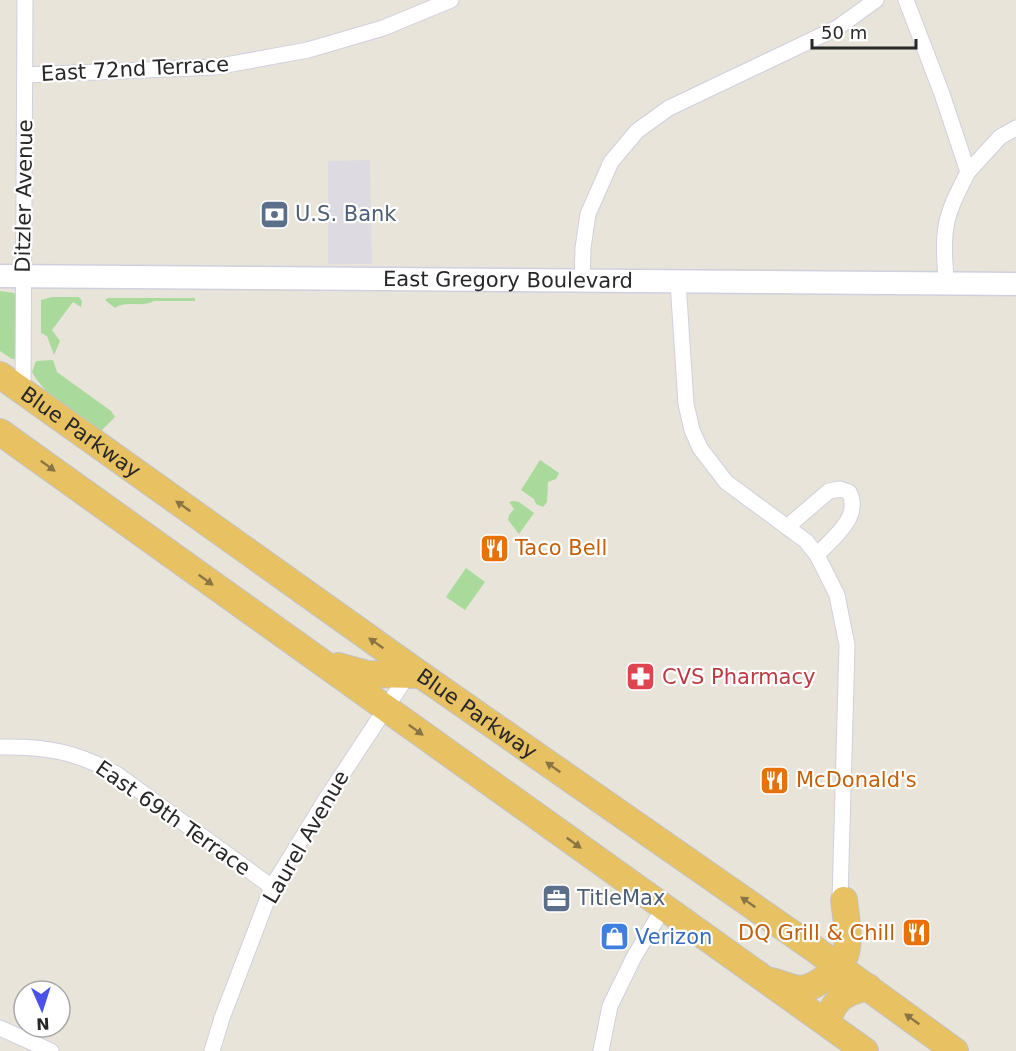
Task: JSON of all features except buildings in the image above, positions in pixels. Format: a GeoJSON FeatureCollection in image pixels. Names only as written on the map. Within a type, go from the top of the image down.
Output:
{"type":"FeatureCollection","features":[{"type":"Feature","properties":{"kind":"highway","name":"Blue Parkway"},"geometry":{"type":"LineString","coordinates":[[0,375],[414,673],[813,948],[955,1051]]}},
{"type":"Feature","properties":{"kind":"highway"},"geometry":{"type":"LineString","coordinates":[[1,434],[864,1051]]}},
{"type":"Feature","properties":{"kind":"highway"},"geometry":{"type":"LineString","coordinates":[[315,658],[368,674],[414,673]]}},
{"type":"Feature","properties":{"kind":"highway"},"geometry":{"type":"LineString","coordinates":[[813,948],[833,929],[842,900]]}},
{"type":"Feature","properties":{"kind":"highway"},"geometry":{"type":"LineString","coordinates":[[762,978],[800,989],[816,983],[839,967],[847,945],[842,900]]}},
{"type":"Feature","properties":{"kind":"highway"},"geometry":{"type":"LineString","coordinates":[[826,1022],[836,1001],[850,991],[868,987]]}},
{"type":"Feature","properties":{"kind":"main road","name":"East Gregory Boulevard"},"geometry":{"type":"LineString","coordinates":[[0,276],[1016,284]]}},
{"type":"Feature","properties":{"kind":"street","name":"Ditzler Avenue"},"geometry":{"type":"LineString","coordinates":[[23,392],[25,0]]}},
{"type":"Feature","properties":{"kind":"street","name":"East 72nd Terrace"},"geometry":{"type":"LineString","coordinates":[[26,75],[215,67],[308,50],[383,28],[451,0]]}},
{"type":"Feature","properties":{"kind":"street"},"geometry":{"type":"LineString","coordinates":[[582,282],[583,248],[588,214],[611,162],[637,131],[669,108],[837,28],[876,0]]}},
{"type":"Feature","properties":{"kind":"street"},"geometry":{"type":"LineString","coordinates":[[906,0],[942,94],[968,172]]}},
{"type":"Feature","properties":{"kind":"street"},"geometry":{"type":"LineString","coordinates":[[946,284],[946,224],[956,194],[968,172],[1000,137],[1016,128]]}},
{"type":"Feature","properties":{"kind":"street"},"geometry":{"type":"LineString","coordinates":[[678,282],[686,404],[692,430],[700,448],[726,482],[806,541],[817,555],[837,595],[847,645],[842,900]]}},
{"type":"Feature","properties":{"kind":"street"},"geometry":{"type":"LineString","coordinates":[[787,527],[829,491],[840,489],[849,492],[853,501],[853,512],[817,555]]}},
{"type":"Feature","properties":{"kind":"street","name":"Laurel Avenue"},"geometry":{"type":"LineString","coordinates":[[212,1051],[222,1018],[272,887],[326,799],[414,673]]}},
{"type":"Feature","properties":{"kind":"street","name":"East 69th Terrace"},"geometry":{"type":"LineString","coordinates":[[0,747],[26,746],[71,753],[98,763],[118,775],[272,887]]}},
{"type":"Feature","properties":{"kind":"street"},"geometry":{"type":"LineString","coordinates":[[601,1051],[610,1006],[634,957],[664,908]]}},
{"type":"Feature","properties":{"kind":"street"},"geometry":{"type":"LineString","coordinates":[[0,1028],[51,1051]]}},
{"type":"Feature","properties":{"kind":"shaded area"},"geometry":{"type":"Polygon","coordinates":[[[370,160],[372,264],[328,264],[328,161],[370,160]]]}},
{"type":"Feature","properties":{"kind":"green space"},"geometry":{"type":"Polygon","coordinates":[[[0,291],[14,293],[20,303],[18,359],[12,359],[0,351],[0,291]]]}},
{"type":"Feature","properties":{"kind":"green space"},"geometry":{"type":"Polygon","coordinates":[[[52,297],[79,297],[82,301],[81,307],[73,302],[52,330],[60,341],[54,355],[47,336],[41,333],[41,300],[52,297]]]}},
{"type":"Feature","properties":{"kind":"green space"},"geometry":{"type":"Polygon","coordinates":[[[108,298],[195,298],[195,301],[154,301],[115,308],[105,300],[108,298]]]}},
{"type":"Feature","properties":{"kind":"green space"},"geometry":{"type":"Polygon","coordinates":[[[53,360],[57,372],[111,411],[115,417],[101,431],[54,398],[38,382],[32,372],[36,361],[53,360]]]}},
{"type":"Feature","properties":{"kind":"green space"},"geometry":{"type":"Polygon","coordinates":[[[540,460],[559,473],[556,479],[548,482],[547,502],[543,507],[536,504],[534,499],[521,490],[540,460]]]}},
{"type":"Feature","properties":{"kind":"green space"},"geometry":{"type":"Polygon","coordinates":[[[514,501],[534,513],[519,534],[508,520],[514,509],[509,502],[514,501]]]}},
{"type":"Feature","properties":{"kind":"green space"},"geometry":{"type":"Polygon","coordinates":[[[466,568],[485,582],[465,610],[446,597],[466,568]]]}},
{"type":"Feature","properties":{"kind":"place","name":"U.S. Bank"},"geometry":{"type":"Point","coordinates":[274,214]}},
{"type":"Feature","properties":{"kind":"place","name":"Taco Bell"},"geometry":{"type":"Point","coordinates":[494,548]}},
{"type":"Feature","properties":{"kind":"place","name":"CVS Pharmacy"},"geometry":{"type":"Point","coordinates":[641,677]}},
{"type":"Feature","properties":{"kind":"place","name":"McDonald's"},"geometry":{"type":"Point","coordinates":[775,780]}},
{"type":"Feature","properties":{"kind":"place","name":"TitleMax"},"geometry":{"type":"Point","coordinates":[556,898]}},
{"type":"Feature","properties":{"kind":"place","name":"DQ Grill & Chill"},"geometry":{"type":"Point","coordinates":[916,933]}},
{"type":"Feature","properties":{"kind":"place","name":"Verizon"},"geometry":{"type":"Point","coordinates":[614,937]}}]}
